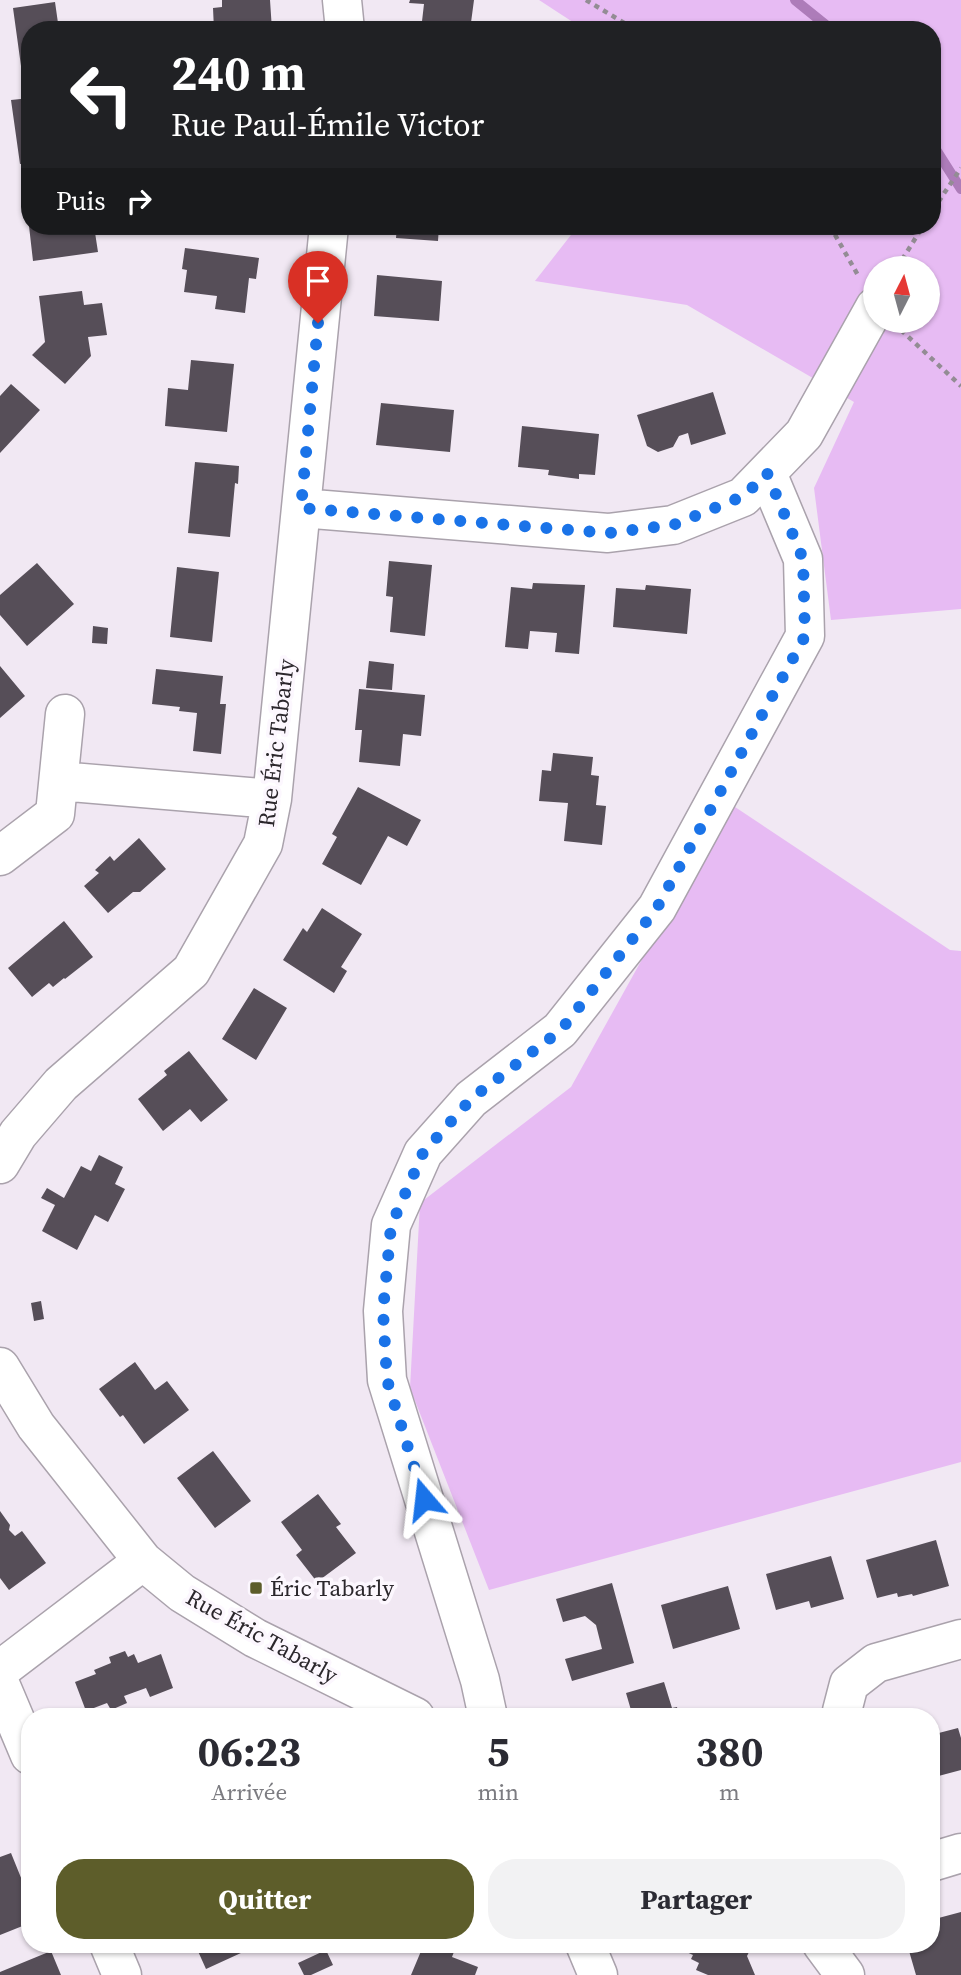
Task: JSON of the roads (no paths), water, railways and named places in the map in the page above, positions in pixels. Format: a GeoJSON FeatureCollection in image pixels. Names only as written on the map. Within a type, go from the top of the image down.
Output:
{"type":"FeatureCollection","features":[{"type":"Feature","properties":{"kind":"street"},"geometry":{"type":"LineString","coordinates":[[342,0],[344,21]]}},
{"type":"Feature","properties":{"kind":"street","name":"Rue Éric Tabarly"},"geometry":{"type":"LineString","coordinates":[[0,1164],[18,1134],[61,1084],[191,971],[263,844],[272,799],[328,235]]}},
{"type":"Feature","properties":{"kind":"street"},"geometry":{"type":"LineString","coordinates":[[301,508],[608,533],[673,525],[744,496],[767,473],[804,434],[864,333]]}},
{"type":"Feature","properties":{"kind":"street"},"geometry":{"type":"LineString","coordinates":[[486,1708],[480,1680],[387,1380],[383,1311],[391,1226],[423,1153],[471,1099],[561,1030],[657,908],[805,636],[803,559],[767,473]]}},
{"type":"Feature","properties":{"kind":"street"},"geometry":{"type":"LineString","coordinates":[[0,856],[55,814],[65,713]]}},
{"type":"Feature","properties":{"kind":"street"},"geometry":{"type":"LineString","coordinates":[[60,781],[272,799]]}},
{"type":"Feature","properties":{"kind":"street","name":"Rue Éric Tabarly"},"geometry":{"type":"LineString","coordinates":[[0,1367],[36,1426],[143,1562],[182,1593],[255,1638],[397,1708]]}},
{"type":"Feature","properties":{"kind":"street"},"geometry":{"type":"LineString","coordinates":[[0,1670],[143,1562]]}},
{"type":"Feature","properties":{"kind":"street"},"geometry":{"type":"LineString","coordinates":[[843,1708],[849,1684],[876,1662],[961,1639]]}},
{"type":"Feature","properties":{"kind":"street"},"geometry":{"type":"LineString","coordinates":[[0,1684],[21,1734]]}},
{"type":"Feature","properties":{"kind":"street"},"geometry":{"type":"LineString","coordinates":[[940,1859],[961,1853]]}},
{"type":"Feature","properties":{"kind":"street"},"geometry":{"type":"LineString","coordinates":[[113,1953],[122,1975]]}},
{"type":"Feature","properties":{"kind":"street"},"geometry":{"type":"LineString","coordinates":[[589,1953],[598,1975]]}},
{"type":"Feature","properties":{"kind":"street"},"geometry":{"type":"LineString","coordinates":[[829,1953],[845,1975]]}},
{"type":"Feature","properties":{"kind":"waterway"},"geometry":{"type":"LineString","coordinates":[[795,0],[821,21]]}},
{"type":"Feature","properties":{"kind":"waterway"},"geometry":{"type":"LineString","coordinates":[[941,158],[961,189]]}},
{"type":"Feature","properties":{"kind":"place","name":"Éric Tabarly"},"geometry":{"type":"Point","coordinates":[256,1588]}}]}
